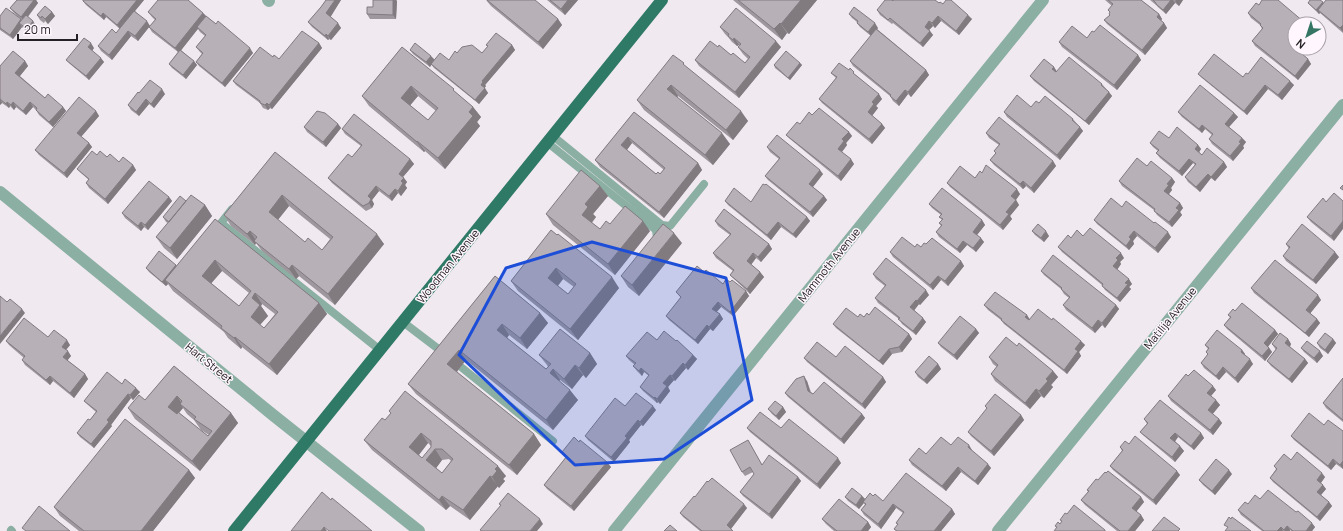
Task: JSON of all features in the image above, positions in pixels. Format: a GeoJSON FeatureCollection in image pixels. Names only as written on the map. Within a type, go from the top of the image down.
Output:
{"type":"FeatureCollection","features":[{"type":"Feature","properties":{"kind":"main road","name":"Woodman Avenue"},"geometry":{"type":"LineString","coordinates":[[234,531],[662,0]]}},
{"type":"Feature","properties":{"kind":"street","name":"Mammoth Avenue"},"geometry":{"type":"LineString","coordinates":[[614,531],[1043,0]]}},
{"type":"Feature","properties":{"kind":"street","name":"Matilija Avenue"},"geometry":{"type":"LineString","coordinates":[[998,531],[1343,105]]}},
{"type":"Feature","properties":{"kind":"street","name":"Hart Street"},"geometry":{"type":"LineString","coordinates":[[0,192],[419,531]]}},
{"type":"Feature","properties":{"kind":"lane"},"geometry":{"type":"LineString","coordinates":[[551,139],[662,225],[670,226],[704,184]]}},
{"type":"Feature","properties":{"kind":"lane"},"geometry":{"type":"LineString","coordinates":[[551,139],[656,230],[657,238],[652,245]]}},
{"type":"Feature","properties":{"kind":"lane"},"geometry":{"type":"LineString","coordinates":[[235,205],[221,223],[380,350]]}},
{"type":"Feature","properties":{"kind":"lane"},"geometry":{"type":"LineString","coordinates":[[403,322],[446,356]]}},
{"type":"Feature","properties":{"kind":"lane"},"geometry":{"type":"LineString","coordinates":[[461,367],[553,441]]}},
{"type":"Feature","properties":{"kind":"highlighted area"},"geometry":{"type":"Polygon","coordinates":[[[592,242],[726,278],[752,400],[664,459],[575,465],[459,355],[506,268],[592,242]]]}},
{"type":"Feature","properties":{"kind":"building"},"geometry":{"type":"Polygon","coordinates":[[[17,0],[34,0],[21,17],[10,8],[17,0]]]}},
{"type":"Feature","properties":{"kind":"building"},"geometry":{"type":"Polygon","coordinates":[[[83,0],[137,0],[117,25],[103,13],[101,16],[83,0]]]}},
{"type":"Feature","properties":{"kind":"building"},"geometry":{"type":"Polygon","coordinates":[[[158,0],[188,0],[203,13],[175,48],[149,27],[156,19],[148,12],[158,0]]]}},
{"type":"Feature","properties":{"kind":"building"},"geometry":{"type":"Polygon","coordinates":[[[326,0],[335,0],[326,13],[338,23],[328,36],[326,34],[325,36],[308,22],[326,0]]]}},
{"type":"Feature","properties":{"kind":"building"},"geometry":{"type":"Polygon","coordinates":[[[373,0],[393,0],[393,15],[367,14],[367,7],[373,7],[373,0]]]}},
{"type":"Feature","properties":{"kind":"building"},"geometry":{"type":"Polygon","coordinates":[[[487,0],[535,0],[558,19],[538,42],[487,0]]]}},
{"type":"Feature","properties":{"kind":"building"},"geometry":{"type":"Polygon","coordinates":[[[550,0],[568,0],[561,9],[550,0]]]}},
{"type":"Feature","properties":{"kind":"building"},"geometry":{"type":"Polygon","coordinates":[[[738,0],[801,0],[781,24],[780,23],[774,29],[738,0]]]}},
{"type":"Feature","properties":{"kind":"building"},"geometry":{"type":"Polygon","coordinates":[[[885,0],[935,0],[943,4],[946,0],[951,0],[968,15],[956,31],[938,16],[932,23],[929,21],[925,27],[930,31],[920,43],[890,18],[888,20],[877,10],[885,0]]]}},
{"type":"Feature","properties":{"kind":"building"},"geometry":{"type":"Polygon","coordinates":[[[1108,0],[1141,0],[1159,14],[1157,17],[1164,23],[1142,50],[1104,20],[1110,15],[1108,10],[1113,4],[1108,0]]]}},
{"type":"Feature","properties":{"kind":"building"},"geometry":{"type":"Polygon","coordinates":[[[1153,0],[1171,0],[1163,10],[1153,0]]]}},
{"type":"Feature","properties":{"kind":"building"},"geometry":{"type":"Polygon","coordinates":[[[1262,0],[1278,0],[1297,16],[1287,16],[1287,56],[1304,56],[1308,59],[1295,76],[1252,41],[1263,28],[1260,25],[1261,24],[1248,13],[1256,3],[1259,5],[1262,0]]]}},
{"type":"Feature","properties":{"kind":"building"},"geometry":{"type":"Polygon","coordinates":[[[1310,0],[1320,0],[1323,2],[1316,10],[1308,3],[1310,0]]]}},
{"type":"Feature","properties":{"kind":"building"},"geometry":{"type":"Polygon","coordinates":[[[1326,0],[1343,0],[1343,25],[1340,28],[1318,10],[1326,0]]]}},
{"type":"Feature","properties":{"kind":"building"},"geometry":{"type":"Polygon","coordinates":[[[45,6],[52,12],[45,19],[42,16],[41,18],[37,15],[45,6]]]}},
{"type":"Feature","properties":{"kind":"building"},"geometry":{"type":"Polygon","coordinates":[[[854,7],[875,23],[868,32],[849,14],[854,7]]]}},
{"type":"Feature","properties":{"kind":"building"},"geometry":{"type":"Polygon","coordinates":[[[6,8],[21,19],[10,35],[0,28],[0,16],[6,8]]]}},
{"type":"Feature","properties":{"kind":"building"},"geometry":{"type":"Polygon","coordinates":[[[736,8],[776,41],[735,92],[695,60],[710,41],[718,47],[719,45],[731,55],[733,53],[745,63],[750,57],[738,47],[741,44],[734,38],[733,40],[728,36],[729,34],[720,27],[736,8]]]}},
{"type":"Feature","properties":{"kind":"building"},"geometry":{"type":"Polygon","coordinates":[[[134,11],[147,21],[135,36],[128,31],[109,55],[98,46],[112,29],[116,33],[134,11]]]}},
{"type":"Feature","properties":{"kind":"building"},"geometry":{"type":"Polygon","coordinates":[[[26,15],[33,21],[27,29],[19,23],[26,15]]]}},
{"type":"Feature","properties":{"kind":"building"},"geometry":{"type":"Polygon","coordinates":[[[206,16],[216,24],[218,21],[250,48],[222,83],[196,62],[203,53],[196,47],[206,35],[197,27],[206,16]]]}},
{"type":"Feature","properties":{"kind":"building"},"geometry":{"type":"Polygon","coordinates":[[[1100,25],[1138,55],[1114,85],[1059,42],[1072,26],[1087,38],[1092,31],[1094,32],[1100,25]]]}},
{"type":"Feature","properties":{"kind":"building"},"geometry":{"type":"Polygon","coordinates":[[[876,29],[926,70],[908,92],[905,90],[896,101],[890,96],[891,95],[850,61],[876,29]]]}},
{"type":"Feature","properties":{"kind":"building"},"geometry":{"type":"Polygon","coordinates":[[[302,31],[319,43],[269,105],[267,103],[265,105],[260,103],[260,101],[233,81],[260,47],[273,57],[274,55],[279,59],[302,31]]]}},
{"type":"Feature","properties":{"kind":"building"},"geometry":{"type":"Polygon","coordinates":[[[496,33],[512,45],[482,81],[483,82],[481,85],[485,88],[475,100],[431,64],[440,53],[449,60],[455,51],[457,53],[462,47],[472,45],[482,53],[488,46],[486,45],[496,33]]]}},
{"type":"Feature","properties":{"kind":"building"},"geometry":{"type":"Polygon","coordinates":[[[84,38],[91,43],[88,47],[101,58],[86,76],[66,60],[84,38]]]}},
{"type":"Feature","properties":{"kind":"building"},"geometry":{"type":"Polygon","coordinates":[[[415,43],[431,56],[426,62],[410,50],[415,43]]]}},
{"type":"Feature","properties":{"kind":"building"},"geometry":{"type":"Polygon","coordinates":[[[402,47],[454,89],[453,90],[473,107],[469,112],[473,116],[438,158],[362,96],[402,47]],[[411,86],[401,98],[428,120],[438,108],[411,86]]]}},
{"type":"Feature","properties":{"kind":"building"},"geometry":{"type":"Polygon","coordinates":[[[180,50],[194,61],[183,75],[169,64],[180,50]]]}},
{"type":"Feature","properties":{"kind":"building"},"geometry":{"type":"Polygon","coordinates":[[[13,51],[25,61],[15,73],[45,98],[48,94],[63,107],[49,122],[30,102],[23,111],[13,102],[11,105],[7,102],[6,104],[0,99],[0,66],[13,51]]]}},
{"type":"Feature","properties":{"kind":"building"},"geometry":{"type":"Polygon","coordinates":[[[786,51],[800,63],[788,78],[774,65],[786,51]]]}},
{"type":"Feature","properties":{"kind":"building"},"geometry":{"type":"Polygon","coordinates":[[[1214,54],[1243,77],[1246,73],[1248,74],[1261,57],[1290,81],[1278,95],[1265,85],[1244,111],[1198,74],[1214,54]]]}},
{"type":"Feature","properties":{"kind":"building"},"geometry":{"type":"Polygon","coordinates":[[[673,55],[741,111],[726,130],[671,85],[667,89],[722,133],[705,155],[637,100],[673,55]]]}},
{"type":"Feature","properties":{"kind":"building"},"geometry":{"type":"Polygon","coordinates":[[[1069,57],[1102,84],[1101,85],[1109,92],[1085,121],[1030,76],[1044,59],[1054,67],[1052,69],[1056,72],[1069,57]]]}},
{"type":"Feature","properties":{"kind":"building"},"geometry":{"type":"Polygon","coordinates":[[[839,63],[849,70],[850,68],[854,72],[853,73],[879,94],[872,102],[874,104],[868,112],[882,124],[869,139],[819,99],[837,77],[831,73],[839,63]]]}},
{"type":"Feature","properties":{"kind":"building"},"geometry":{"type":"Polygon","coordinates":[[[150,80],[162,89],[151,104],[146,99],[136,112],[128,105],[150,80]]]}},
{"type":"Feature","properties":{"kind":"building"},"geometry":{"type":"Polygon","coordinates":[[[1200,85],[1234,113],[1225,124],[1242,138],[1239,142],[1241,143],[1230,156],[1209,139],[1213,134],[1202,125],[1199,129],[1178,112],[1200,85]]]}},
{"type":"Feature","properties":{"kind":"building"},"geometry":{"type":"Polygon","coordinates":[[[1017,95],[1031,107],[1036,101],[1039,103],[1045,96],[1073,119],[1072,120],[1080,127],[1057,155],[1004,112],[1017,95]]]}},
{"type":"Feature","properties":{"kind":"building"},"geometry":{"type":"Polygon","coordinates":[[[79,97],[96,111],[77,133],[89,143],[64,173],[35,150],[79,97]]]}},
{"type":"Feature","properties":{"kind":"building"},"geometry":{"type":"Polygon","coordinates":[[[819,108],[849,132],[842,139],[844,141],[838,149],[851,159],[838,176],[786,135],[797,122],[800,124],[809,112],[812,115],[819,108]]]}},
{"type":"Feature","properties":{"kind":"building"},"geometry":{"type":"Polygon","coordinates":[[[317,111],[325,113],[338,124],[323,142],[304,127],[317,111]]]}},
{"type":"Feature","properties":{"kind":"building"},"geometry":{"type":"Polygon","coordinates":[[[634,112],[698,163],[659,212],[595,160],[634,112]],[[628,137],[621,145],[656,174],[658,172],[660,174],[665,168],[628,137]]]}},
{"type":"Feature","properties":{"kind":"building"},"geometry":{"type":"Polygon","coordinates":[[[354,114],[410,159],[399,174],[404,178],[401,181],[403,183],[398,191],[395,189],[389,196],[376,186],[368,196],[371,199],[369,203],[363,206],[328,178],[348,154],[352,157],[362,145],[342,129],[354,114]]]}},
{"type":"Feature","properties":{"kind":"building"},"geometry":{"type":"Polygon","coordinates":[[[999,117],[1053,161],[1031,188],[1023,181],[1020,184],[990,160],[996,153],[994,151],[1000,144],[986,133],[999,117]]]}},
{"type":"Feature","properties":{"kind":"building"},"geometry":{"type":"Polygon","coordinates":[[[1177,127],[1198,145],[1195,149],[1202,155],[1207,148],[1224,162],[1211,177],[1208,174],[1196,187],[1185,177],[1196,164],[1189,159],[1179,171],[1156,153],[1159,150],[1150,143],[1159,131],[1169,138],[1177,127]]]}},
{"type":"Feature","properties":{"kind":"building"},"geometry":{"type":"Polygon","coordinates":[[[777,135],[820,170],[809,184],[824,196],[810,212],[765,176],[780,158],[767,147],[777,135]]]}},
{"type":"Feature","properties":{"kind":"building"},"geometry":{"type":"Polygon","coordinates":[[[92,151],[97,155],[100,151],[107,157],[110,154],[119,162],[123,157],[133,165],[105,199],[86,183],[89,179],[77,169],[92,151]]]}},
{"type":"Feature","properties":{"kind":"building"},"geometry":{"type":"Polygon","coordinates":[[[275,152],[377,234],[328,294],[292,265],[289,269],[254,241],[257,237],[250,231],[247,234],[224,215],[275,152]],[[282,195],[269,212],[305,242],[308,238],[322,250],[333,237],[282,195]]]}},
{"type":"Feature","properties":{"kind":"building"},"geometry":{"type":"Polygon","coordinates":[[[1137,158],[1147,166],[1151,161],[1172,178],[1164,191],[1180,203],[1176,208],[1179,210],[1169,222],[1119,181],[1137,158]]]}},
{"type":"Feature","properties":{"kind":"building"},"geometry":{"type":"Polygon","coordinates":[[[986,165],[1017,189],[1011,196],[1016,200],[1006,212],[1009,214],[1000,225],[947,183],[960,166],[975,178],[980,171],[982,173],[986,165]]]}},
{"type":"Feature","properties":{"kind":"building"},"geometry":{"type":"Polygon","coordinates":[[[581,170],[600,186],[585,204],[588,207],[582,215],[600,229],[606,221],[610,224],[625,206],[643,221],[608,264],[546,214],[581,170]]]}},
{"type":"Feature","properties":{"kind":"building"},"geometry":{"type":"Polygon","coordinates":[[[149,181],[169,197],[145,225],[141,222],[138,226],[122,213],[149,181]]]}},
{"type":"Feature","properties":{"kind":"building"},"geometry":{"type":"Polygon","coordinates":[[[763,184],[766,184],[807,217],[793,234],[778,222],[767,235],[725,201],[734,188],[751,202],[763,184]]]}},
{"type":"Feature","properties":{"kind":"building"},"geometry":{"type":"Polygon","coordinates":[[[942,188],[982,220],[973,232],[981,238],[973,248],[963,241],[957,249],[936,232],[942,225],[939,223],[943,219],[939,217],[942,214],[929,204],[942,188]]]}},
{"type":"Feature","properties":{"kind":"building"},"geometry":{"type":"Polygon","coordinates":[[[1334,193],[1343,201],[1343,221],[1331,236],[1307,217],[1323,198],[1326,202],[1334,193]]]}},
{"type":"Feature","properties":{"kind":"building"},"geometry":{"type":"Polygon","coordinates":[[[191,195],[205,205],[170,248],[156,237],[191,195]]]}},
{"type":"Feature","properties":{"kind":"building"},"geometry":{"type":"Polygon","coordinates":[[[180,196],[186,201],[169,222],[163,217],[180,196]]]}},
{"type":"Feature","properties":{"kind":"building"},"geometry":{"type":"Polygon","coordinates":[[[1111,198],[1122,207],[1126,201],[1168,232],[1155,248],[1134,231],[1129,237],[1131,239],[1126,246],[1094,220],[1111,198]]]}},
{"type":"Feature","properties":{"kind":"building"},"geometry":{"type":"Polygon","coordinates":[[[724,209],[769,244],[758,257],[753,253],[747,261],[760,272],[747,289],[730,275],[734,270],[713,253],[731,234],[715,221],[724,209]]]}},
{"type":"Feature","properties":{"kind":"building"},"geometry":{"type":"Polygon","coordinates":[[[215,219],[319,303],[269,364],[221,328],[222,326],[165,280],[215,219]],[[215,260],[202,276],[239,306],[251,291],[215,260]],[[255,293],[252,298],[260,305],[251,317],[264,328],[278,312],[255,293]]]}},
{"type":"Feature","properties":{"kind":"building"},"geometry":{"type":"Polygon","coordinates":[[[663,224],[674,233],[632,285],[621,276],[663,224]]]}},
{"type":"Feature","properties":{"kind":"building"},"geometry":{"type":"Polygon","coordinates":[[[1038,224],[1046,231],[1041,238],[1032,231],[1038,224]]]}},
{"type":"Feature","properties":{"kind":"building"},"geometry":{"type":"Polygon","coordinates":[[[1302,224],[1335,252],[1313,280],[1283,256],[1290,247],[1286,244],[1302,224]]]}},
{"type":"Feature","properties":{"kind":"building"},"geometry":{"type":"Polygon","coordinates":[[[1090,228],[1121,253],[1116,258],[1118,260],[1113,266],[1129,279],[1125,283],[1128,284],[1117,298],[1102,286],[1103,284],[1058,247],[1068,235],[1071,238],[1077,230],[1083,236],[1090,228]]]}},
{"type":"Feature","properties":{"kind":"building"},"geometry":{"type":"Polygon","coordinates":[[[551,230],[612,277],[570,329],[511,281],[551,230]],[[556,268],[548,278],[568,294],[576,284],[556,268]]]}},
{"type":"Feature","properties":{"kind":"building"},"geometry":{"type":"Polygon","coordinates":[[[902,237],[915,247],[917,244],[921,247],[932,238],[961,261],[945,281],[938,276],[930,285],[890,252],[902,237]]]}},
{"type":"Feature","properties":{"kind":"building"},"geometry":{"type":"Polygon","coordinates":[[[159,251],[176,265],[162,282],[146,268],[159,251]]]}},
{"type":"Feature","properties":{"kind":"building"},"geometry":{"type":"Polygon","coordinates":[[[1053,255],[1116,305],[1102,323],[1098,320],[1092,328],[1063,305],[1070,297],[1061,289],[1062,288],[1041,271],[1053,255]]]}},
{"type":"Feature","properties":{"kind":"building"},"geometry":{"type":"Polygon","coordinates":[[[886,258],[926,290],[910,307],[923,318],[913,331],[898,319],[900,318],[875,298],[886,285],[873,274],[886,258]]]}},
{"type":"Feature","properties":{"kind":"building"},"geometry":{"type":"Polygon","coordinates":[[[1275,260],[1318,295],[1306,310],[1317,319],[1305,333],[1251,288],[1275,260]]]}},
{"type":"Feature","properties":{"kind":"building"},"geometry":{"type":"Polygon","coordinates":[[[697,266],[704,272],[706,270],[723,284],[726,279],[730,282],[732,280],[746,291],[730,312],[718,302],[712,309],[720,314],[709,327],[707,325],[695,340],[666,316],[681,297],[676,292],[697,266]]]}},
{"type":"Feature","properties":{"kind":"building"},"geometry":{"type":"Polygon","coordinates":[[[495,276],[540,313],[520,338],[502,324],[497,330],[546,369],[551,364],[539,355],[560,329],[590,353],[579,368],[575,365],[564,379],[553,369],[550,373],[570,390],[546,420],[459,350],[447,364],[534,434],[509,465],[408,384],[495,276]]]}},
{"type":"Feature","properties":{"kind":"building"},"geometry":{"type":"Polygon","coordinates":[[[995,292],[1027,315],[1025,317],[1029,320],[1038,309],[1052,320],[1053,318],[1081,341],[1075,349],[1078,351],[1064,370],[984,305],[995,292]]]}},
{"type":"Feature","properties":{"kind":"building"},"geometry":{"type":"Polygon","coordinates":[[[0,296],[7,302],[10,299],[22,309],[0,336],[0,296]]]}},
{"type":"Feature","properties":{"kind":"building"},"geometry":{"type":"Polygon","coordinates":[[[1242,303],[1275,330],[1264,343],[1269,348],[1262,356],[1224,325],[1231,317],[1228,315],[1233,309],[1235,311],[1242,303]]]}},
{"type":"Feature","properties":{"kind":"building"},"geometry":{"type":"Polygon","coordinates":[[[875,307],[909,334],[899,347],[889,349],[879,361],[833,324],[846,308],[858,317],[860,314],[864,317],[867,313],[869,315],[875,307]]]}},
{"type":"Feature","properties":{"kind":"building"},"geometry":{"type":"Polygon","coordinates":[[[960,316],[976,329],[954,355],[938,343],[960,316]]]}},
{"type":"Feature","properties":{"kind":"building"},"geometry":{"type":"Polygon","coordinates":[[[24,318],[48,337],[54,330],[67,340],[62,347],[68,351],[63,357],[85,374],[70,393],[50,376],[46,380],[22,360],[25,356],[6,341],[24,318]]]}},
{"type":"Feature","properties":{"kind":"building"},"geometry":{"type":"Polygon","coordinates":[[[1217,330],[1242,350],[1241,352],[1250,359],[1235,378],[1223,367],[1216,376],[1201,363],[1208,354],[1206,352],[1209,348],[1205,345],[1217,330]]]}},
{"type":"Feature","properties":{"kind":"building"},"geometry":{"type":"Polygon","coordinates":[[[664,331],[676,341],[677,340],[693,355],[685,365],[683,363],[672,376],[670,375],[663,383],[667,386],[657,399],[640,387],[649,375],[641,368],[639,371],[633,366],[636,363],[626,356],[647,332],[657,340],[664,331]]]}},
{"type":"Feature","properties":{"kind":"building"},"geometry":{"type":"Polygon","coordinates":[[[1280,333],[1288,339],[1285,343],[1305,359],[1289,379],[1267,361],[1277,348],[1272,344],[1280,333]]]}},
{"type":"Feature","properties":{"kind":"building"},"geometry":{"type":"Polygon","coordinates":[[[1325,333],[1333,339],[1325,350],[1317,343],[1325,333]]]}},
{"type":"Feature","properties":{"kind":"building"},"geometry":{"type":"Polygon","coordinates":[[[1006,337],[1017,346],[1019,343],[1053,371],[1046,379],[1048,381],[1039,391],[1036,389],[1025,403],[991,374],[998,365],[989,357],[1006,337]]]}},
{"type":"Feature","properties":{"kind":"building"},"geometry":{"type":"Polygon","coordinates":[[[1307,341],[1320,351],[1314,358],[1301,348],[1307,341]]]}},
{"type":"Feature","properties":{"kind":"building"},"geometry":{"type":"Polygon","coordinates":[[[817,342],[836,357],[845,346],[883,377],[862,404],[804,358],[817,342]]]}},
{"type":"Feature","properties":{"kind":"building"},"geometry":{"type":"Polygon","coordinates":[[[929,356],[938,364],[924,380],[915,372],[929,356]]]}},
{"type":"Feature","properties":{"kind":"building"},"geometry":{"type":"Polygon","coordinates":[[[174,366],[231,413],[192,461],[128,408],[139,395],[145,400],[174,366]],[[177,396],[168,407],[177,414],[178,412],[208,436],[212,431],[194,419],[196,417],[180,404],[182,401],[177,396]]]}},
{"type":"Feature","properties":{"kind":"building"},"geometry":{"type":"Polygon","coordinates":[[[1194,370],[1213,386],[1207,393],[1216,400],[1208,410],[1219,419],[1210,430],[1168,396],[1186,374],[1188,376],[1194,370]]]}},
{"type":"Feature","properties":{"kind":"building"},"geometry":{"type":"Polygon","coordinates":[[[107,372],[122,384],[125,379],[136,388],[130,395],[128,394],[107,420],[109,422],[91,444],[77,433],[88,419],[90,420],[97,411],[84,401],[107,372]]]}},
{"type":"Feature","properties":{"kind":"building"},"geometry":{"type":"Polygon","coordinates":[[[804,376],[808,391],[813,394],[824,382],[862,414],[841,439],[785,393],[796,379],[804,376]]]}},
{"type":"Feature","properties":{"kind":"building"},"geometry":{"type":"Polygon","coordinates":[[[1343,378],[1343,420],[1323,403],[1343,378]]]}},
{"type":"Feature","properties":{"kind":"building"},"geometry":{"type":"Polygon","coordinates":[[[405,391],[498,466],[495,469],[497,471],[492,477],[490,476],[463,510],[442,496],[439,500],[364,440],[382,418],[385,420],[391,413],[389,411],[405,391]],[[421,433],[409,447],[422,458],[431,447],[431,441],[421,433]],[[435,449],[426,460],[442,473],[453,459],[442,449],[435,449]]]}},
{"type":"Feature","properties":{"kind":"building"},"geometry":{"type":"Polygon","coordinates":[[[636,393],[653,406],[640,422],[638,420],[625,436],[627,438],[611,457],[585,436],[615,398],[625,406],[636,393]]]}},
{"type":"Feature","properties":{"kind":"building"},"geometry":{"type":"Polygon","coordinates":[[[995,394],[1021,415],[991,451],[968,432],[987,408],[985,406],[995,394]]]}},
{"type":"Feature","properties":{"kind":"building"},"geometry":{"type":"Polygon","coordinates":[[[1160,400],[1201,433],[1191,446],[1175,433],[1170,438],[1180,446],[1172,457],[1140,432],[1148,423],[1144,419],[1160,400]]]}},
{"type":"Feature","properties":{"kind":"building"},"geometry":{"type":"Polygon","coordinates":[[[775,401],[783,407],[776,416],[768,409],[775,401]]]}},
{"type":"Feature","properties":{"kind":"building"},"geometry":{"type":"Polygon","coordinates":[[[760,412],[781,428],[789,419],[838,458],[817,484],[747,428],[760,412]]]}},
{"type":"Feature","properties":{"kind":"building"},"geometry":{"type":"Polygon","coordinates":[[[1309,413],[1324,425],[1328,420],[1343,431],[1343,461],[1340,465],[1333,459],[1328,466],[1291,436],[1309,413]]]}},
{"type":"Feature","properties":{"kind":"building"},"geometry":{"type":"Polygon","coordinates":[[[125,419],[189,470],[141,531],[84,531],[54,507],[125,419]]]}},
{"type":"Feature","properties":{"kind":"building"},"geometry":{"type":"Polygon","coordinates":[[[1135,436],[1177,471],[1153,500],[1110,466],[1123,450],[1120,447],[1125,441],[1129,444],[1135,436]]]}},
{"type":"Feature","properties":{"kind":"building"},"geometry":{"type":"Polygon","coordinates":[[[574,437],[579,442],[580,440],[607,462],[571,506],[544,485],[567,456],[562,452],[574,437]]]}},
{"type":"Feature","properties":{"kind":"building"},"geometry":{"type":"Polygon","coordinates":[[[941,437],[951,445],[958,437],[969,445],[968,447],[988,464],[975,481],[958,467],[942,486],[909,460],[919,448],[926,454],[941,437]]]}},
{"type":"Feature","properties":{"kind":"building"},"geometry":{"type":"Polygon","coordinates":[[[748,440],[762,465],[769,455],[798,477],[769,514],[740,492],[754,474],[750,467],[742,472],[730,450],[748,440]]]}},
{"type":"Feature","properties":{"kind":"building"},"geometry":{"type":"Polygon","coordinates":[[[1297,452],[1322,473],[1317,480],[1323,485],[1317,492],[1329,502],[1317,517],[1270,478],[1277,469],[1274,466],[1284,454],[1291,460],[1297,452]]]}},
{"type":"Feature","properties":{"kind":"building"},"geometry":{"type":"Polygon","coordinates":[[[1216,459],[1229,470],[1212,491],[1199,480],[1216,459]]]}},
{"type":"Feature","properties":{"kind":"building"},"geometry":{"type":"Polygon","coordinates":[[[1108,471],[1141,497],[1132,508],[1141,515],[1128,531],[1120,531],[1081,500],[1089,491],[1087,490],[1096,479],[1098,480],[1105,472],[1106,473],[1108,471]]]}},
{"type":"Feature","properties":{"kind":"building"},"geometry":{"type":"Polygon","coordinates":[[[906,473],[952,509],[934,531],[897,531],[894,529],[898,524],[896,523],[904,512],[893,504],[878,524],[861,510],[866,504],[863,502],[870,493],[873,496],[875,494],[883,501],[906,473]]]}},
{"type":"Feature","properties":{"kind":"building"},"geometry":{"type":"Polygon","coordinates":[[[712,478],[744,504],[727,525],[733,531],[702,531],[680,513],[707,481],[708,482],[712,478]]]}},
{"type":"Feature","properties":{"kind":"building"},"geometry":{"type":"Polygon","coordinates":[[[852,488],[862,496],[856,505],[845,497],[852,488]]]}},
{"type":"Feature","properties":{"kind":"building"},"geometry":{"type":"Polygon","coordinates":[[[1268,490],[1296,512],[1298,511],[1312,523],[1306,531],[1293,531],[1287,526],[1284,530],[1281,527],[1277,531],[1264,531],[1238,510],[1245,502],[1248,504],[1255,495],[1260,499],[1268,490]]]}},
{"type":"Feature","properties":{"kind":"building"},"geometry":{"type":"Polygon","coordinates":[[[322,492],[331,500],[332,498],[372,531],[329,531],[324,527],[321,531],[291,531],[322,492]]]}},
{"type":"Feature","properties":{"kind":"building"},"geometry":{"type":"Polygon","coordinates":[[[508,493],[540,519],[530,531],[480,530],[501,505],[499,504],[508,493]]]}},
{"type":"Feature","properties":{"kind":"building"},"geometry":{"type":"Polygon","coordinates":[[[839,499],[868,522],[861,531],[837,531],[822,519],[839,499]]]}},
{"type":"Feature","properties":{"kind":"building"},"geometry":{"type":"Polygon","coordinates":[[[1074,505],[1105,531],[1054,531],[1058,522],[1060,524],[1062,521],[1060,520],[1065,513],[1067,514],[1074,505]]]}},
{"type":"Feature","properties":{"kind":"building"},"geometry":{"type":"Polygon","coordinates":[[[39,506],[70,531],[26,531],[22,528],[39,506]]]}},
{"type":"Feature","properties":{"kind":"building"},"geometry":{"type":"Polygon","coordinates":[[[1164,517],[1180,529],[1178,531],[1152,531],[1164,517]]]}},
{"type":"Feature","properties":{"kind":"building"},"geometry":{"type":"Polygon","coordinates":[[[1229,517],[1231,519],[1232,517],[1251,531],[1225,531],[1228,527],[1224,525],[1229,517]]]}},
{"type":"Feature","properties":{"kind":"building"},"geometry":{"type":"Polygon","coordinates":[[[670,525],[677,531],[664,531],[670,525]]]}}]}
